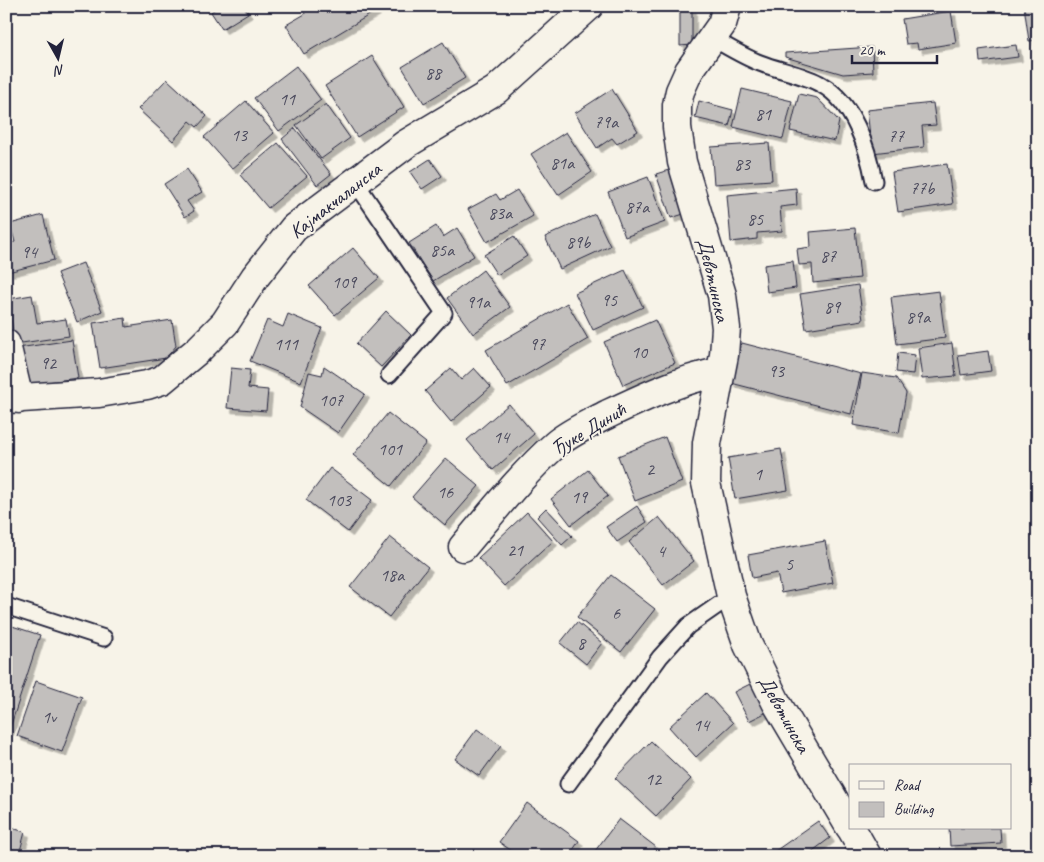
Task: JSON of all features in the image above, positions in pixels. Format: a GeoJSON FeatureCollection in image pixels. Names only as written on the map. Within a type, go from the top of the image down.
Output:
{"type":"FeatureCollection","features":[{"type":"Feature","properties":{"kind":"street","name":"Кајмакчаланска"},"geometry":{"type":"LineString","coordinates":[[12,399],[99,393],[147,385],[162,380],[191,356],[225,323],[255,277],[294,228],[406,144],[496,90],[588,6]]}},
{"type":"Feature","properties":{"kind":"street","name":"Девотинска"},"geometry":{"type":"LineString","coordinates":[[727,6],[722,24],[689,71],[680,91],[677,127],[682,162],[722,295],[726,328],[724,355],[706,443],[706,483],[731,596],[748,646],[776,702],[849,825]]}},
{"type":"Feature","properties":{"kind":"street"},"geometry":{"type":"LineString","coordinates":[[6,344],[12,399]]}},
{"type":"Feature","properties":{"kind":"street","name":"Ђуке Динић"},"geometry":{"type":"LineString","coordinates":[[463,548],[531,468],[557,443],[589,424],[638,400],[693,377],[719,372]]}},
{"type":"Feature","properties":{"kind":"street","name":"Девотинска"},"geometry":{"type":"LineString","coordinates":[[852,830],[867,856]]}},
{"type":"Feature","properties":{"kind":"lane"},"geometry":{"type":"LineString","coordinates":[[712,38],[758,63],[823,85],[841,102],[856,123],[864,141],[874,181]]}},
{"type":"Feature","properties":{"kind":"lane"},"geometry":{"type":"LineString","coordinates":[[356,183],[444,313],[389,375]]}},
{"type":"Feature","properties":{"kind":"lane"},"geometry":{"type":"LineString","coordinates":[[568,784],[660,657],[688,626],[731,596]]}},
{"type":"Feature","properties":{"kind":"lane"},"geometry":{"type":"LineString","coordinates":[[6,606],[104,638]]}},
{"type":"Feature","properties":{"kind":"building"},"geometry":{"type":"Polygon","coordinates":[[[219,6],[243,6],[248,13],[222,29],[211,12],[219,6]]]}},
{"type":"Feature","properties":{"kind":"building"},"geometry":{"type":"Polygon","coordinates":[[[302,6],[373,6],[376,11],[304,54],[286,25],[305,14],[302,6]]]}},
{"type":"Feature","properties":{"kind":"building"},"geometry":{"type":"Polygon","coordinates":[[[1024,6],[1038,6],[1038,40],[1029,41],[1024,6]]]}},
{"type":"Feature","properties":{"kind":"building"},"geometry":{"type":"Polygon","coordinates":[[[680,8],[692,8],[692,45],[680,46],[680,8]]]}},
{"type":"Feature","properties":{"kind":"building"},"geometry":{"type":"Polygon","coordinates":[[[951,11],[956,43],[918,49],[917,43],[906,44],[902,19],[951,11]]]}},
{"type":"Feature","properties":{"kind":"building"},"geometry":{"type":"Polygon","coordinates":[[[443,42],[465,78],[424,103],[402,67],[443,42]]]}},
{"type":"Feature","properties":{"kind":"building"},"geometry":{"type":"Polygon","coordinates":[[[1016,45],[1018,57],[980,62],[979,50],[1016,45]]]}},
{"type":"Feature","properties":{"kind":"building"},"geometry":{"type":"Polygon","coordinates":[[[872,47],[873,72],[843,74],[785,57],[785,53],[872,47]]]}},
{"type":"Feature","properties":{"kind":"building"},"geometry":{"type":"Polygon","coordinates":[[[372,56],[404,107],[357,137],[325,86],[372,56]]]}},
{"type":"Feature","properties":{"kind":"building"},"geometry":{"type":"Polygon","coordinates":[[[296,66],[321,100],[279,131],[254,98],[296,66]]]}},
{"type":"Feature","properties":{"kind":"building"},"geometry":{"type":"Polygon","coordinates":[[[167,79],[207,116],[197,127],[190,121],[173,141],[138,109],[167,79]]]}},
{"type":"Feature","properties":{"kind":"building"},"geometry":{"type":"Polygon","coordinates":[[[612,89],[638,131],[617,144],[612,138],[597,148],[575,113],[612,89]]]}},
{"type":"Feature","properties":{"kind":"building"},"geometry":{"type":"Polygon","coordinates":[[[742,89],[792,101],[783,139],[733,127],[742,89]]]}},
{"type":"Feature","properties":{"kind":"building"},"geometry":{"type":"Polygon","coordinates":[[[799,94],[817,98],[839,121],[835,141],[790,131],[799,94]]]}},
{"type":"Feature","properties":{"kind":"building"},"geometry":{"type":"Polygon","coordinates":[[[246,101],[274,133],[232,169],[204,137],[246,101]]]}},
{"type":"Feature","properties":{"kind":"building"},"geometry":{"type":"Polygon","coordinates":[[[699,101],[733,110],[729,126],[695,118],[699,101]]]}},
{"type":"Feature","properties":{"kind":"building"},"geometry":{"type":"Polygon","coordinates":[[[933,103],[936,125],[922,126],[924,147],[872,153],[867,110],[933,103]]]}},
{"type":"Feature","properties":{"kind":"building"},"geometry":{"type":"Polygon","coordinates":[[[326,104],[350,138],[321,159],[296,125],[326,104]]]}},
{"type":"Feature","properties":{"kind":"building"},"geometry":{"type":"Polygon","coordinates":[[[295,128],[331,174],[317,185],[282,139],[295,128]]]}},
{"type":"Feature","properties":{"kind":"building"},"geometry":{"type":"Polygon","coordinates":[[[566,132],[592,172],[558,195],[531,154],[566,132]]]}},
{"type":"Feature","properties":{"kind":"building"},"geometry":{"type":"Polygon","coordinates":[[[278,143],[307,176],[268,208],[240,175],[278,143]]]}},
{"type":"Feature","properties":{"kind":"building"},"geometry":{"type":"Polygon","coordinates":[[[769,143],[772,180],[714,184],[711,147],[769,143]]]}},
{"type":"Feature","properties":{"kind":"building"},"geometry":{"type":"Polygon","coordinates":[[[430,159],[442,176],[422,189],[410,172],[430,159]]]}},
{"type":"Feature","properties":{"kind":"building"},"geometry":{"type":"Polygon","coordinates":[[[947,164],[953,204],[898,212],[892,172],[947,164]]]}},
{"type":"Feature","properties":{"kind":"building"},"geometry":{"type":"Polygon","coordinates":[[[187,169],[202,192],[187,201],[194,211],[185,217],[164,184],[187,169]]]}},
{"type":"Feature","properties":{"kind":"building"},"geometry":{"type":"Polygon","coordinates":[[[672,169],[687,213],[671,218],[656,174],[672,169]]]}},
{"type":"Feature","properties":{"kind":"building"},"geometry":{"type":"Polygon","coordinates":[[[648,177],[665,222],[625,237],[608,192],[648,177]]]}},
{"type":"Feature","properties":{"kind":"building"},"geometry":{"type":"Polygon","coordinates":[[[796,188],[797,205],[780,207],[782,231],[757,233],[757,239],[731,242],[727,195],[796,188]]]}},
{"type":"Feature","properties":{"kind":"building"},"geometry":{"type":"Polygon","coordinates":[[[517,190],[533,216],[487,242],[468,209],[496,194],[500,200],[517,190]]]}},
{"type":"Feature","properties":{"kind":"building"},"geometry":{"type":"Polygon","coordinates":[[[595,214],[610,246],[560,269],[545,237],[595,214]]]}},
{"type":"Feature","properties":{"kind":"building"},"geometry":{"type":"Polygon","coordinates":[[[43,215],[54,260],[8,272],[6,244],[15,242],[10,224],[43,215]]]}},
{"type":"Feature","properties":{"kind":"building"},"geometry":{"type":"Polygon","coordinates":[[[436,226],[443,237],[457,228],[474,256],[433,281],[409,243],[436,226]]]}},
{"type":"Feature","properties":{"kind":"building"},"geometry":{"type":"Polygon","coordinates":[[[855,228],[860,278],[813,283],[812,264],[799,265],[797,249],[811,247],[810,232],[855,228]]]}},
{"type":"Feature","properties":{"kind":"building"},"geometry":{"type":"Polygon","coordinates":[[[514,236],[527,256],[497,275],[484,255],[514,236]]]}},
{"type":"Feature","properties":{"kind":"building"},"geometry":{"type":"Polygon","coordinates":[[[353,248],[379,278],[335,315],[309,286],[353,248]]]}},
{"type":"Feature","properties":{"kind":"building"},"geometry":{"type":"Polygon","coordinates":[[[793,261],[796,288],[767,292],[764,265],[793,261]]]}},
{"type":"Feature","properties":{"kind":"building"},"geometry":{"type":"Polygon","coordinates":[[[83,263],[102,311],[77,322],[57,273],[83,263]]]}},
{"type":"Feature","properties":{"kind":"building"},"geometry":{"type":"Polygon","coordinates":[[[483,270],[510,307],[473,334],[447,298],[483,270]]]}},
{"type":"Feature","properties":{"kind":"building"},"geometry":{"type":"Polygon","coordinates":[[[625,270],[643,307],[593,330],[575,293],[625,270]]]}},
{"type":"Feature","properties":{"kind":"building"},"geometry":{"type":"Polygon","coordinates":[[[858,285],[863,320],[806,329],[800,294],[858,285]]]}},
{"type":"Feature","properties":{"kind":"building"},"geometry":{"type":"Polygon","coordinates":[[[939,291],[945,338],[897,344],[891,297],[939,291]]]}},
{"type":"Feature","properties":{"kind":"building"},"geometry":{"type":"Polygon","coordinates":[[[32,295],[37,323],[66,319],[69,336],[15,344],[8,299],[32,295]]]}},
{"type":"Feature","properties":{"kind":"building"},"geometry":{"type":"Polygon","coordinates":[[[567,303],[588,339],[507,386],[486,350],[567,303]]]}},
{"type":"Feature","properties":{"kind":"building"},"geometry":{"type":"Polygon","coordinates":[[[386,311],[411,335],[381,367],[356,344],[386,311]]]}},
{"type":"Feature","properties":{"kind":"building"},"geometry":{"type":"Polygon","coordinates":[[[288,314],[322,328],[301,382],[250,361],[267,320],[283,327],[288,314]]]}},
{"type":"Feature","properties":{"kind":"building"},"geometry":{"type":"Polygon","coordinates":[[[125,318],[126,327],[172,320],[176,346],[166,358],[100,368],[93,323],[125,318]]]}},
{"type":"Feature","properties":{"kind":"building"},"geometry":{"type":"Polygon","coordinates":[[[655,320],[675,363],[623,385],[604,342],[655,320]]]}},
{"type":"Feature","properties":{"kind":"building"},"geometry":{"type":"Polygon","coordinates":[[[72,340],[78,378],[24,385],[18,348],[72,340]]]}},
{"type":"Feature","properties":{"kind":"building"},"geometry":{"type":"Polygon","coordinates":[[[742,343],[861,374],[851,414],[731,383],[742,343]]]}},
{"type":"Feature","properties":{"kind":"building"},"geometry":{"type":"Polygon","coordinates":[[[952,343],[956,376],[922,379],[918,348],[952,343]]]}},
{"type":"Feature","properties":{"kind":"building"},"geometry":{"type":"Polygon","coordinates":[[[988,351],[991,371],[961,375],[958,355],[988,351]]]}},
{"type":"Feature","properties":{"kind":"building"},"geometry":{"type":"Polygon","coordinates":[[[898,353],[915,355],[913,374],[896,372],[898,353]]]}},
{"type":"Feature","properties":{"kind":"building"},"geometry":{"type":"Polygon","coordinates":[[[324,366],[365,394],[338,433],[300,407],[309,372],[322,375],[324,366]]]}},
{"type":"Feature","properties":{"kind":"building"},"geometry":{"type":"Polygon","coordinates":[[[231,368],[250,370],[248,388],[268,390],[266,411],[227,408],[231,368]]]}},
{"type":"Feature","properties":{"kind":"building"},"geometry":{"type":"Polygon","coordinates":[[[451,368],[461,380],[474,368],[491,387],[451,422],[425,391],[451,368]]]}},
{"type":"Feature","properties":{"kind":"building"},"geometry":{"type":"Polygon","coordinates":[[[862,373],[896,378],[906,393],[899,433],[853,425],[862,373]]]}},
{"type":"Feature","properties":{"kind":"building"},"geometry":{"type":"Polygon","coordinates":[[[509,404],[534,434],[493,470],[467,440],[509,404]]]}},
{"type":"Feature","properties":{"kind":"building"},"geometry":{"type":"Polygon","coordinates":[[[388,413],[426,443],[391,486],[353,455],[388,413]]]}},
{"type":"Feature","properties":{"kind":"building"},"geometry":{"type":"Polygon","coordinates":[[[665,437],[682,482],[635,501],[618,456],[665,437]]]}},
{"type":"Feature","properties":{"kind":"building"},"geometry":{"type":"Polygon","coordinates":[[[781,449],[788,490],[735,499],[728,458],[781,449]]]}},
{"type":"Feature","properties":{"kind":"building"},"geometry":{"type":"Polygon","coordinates":[[[446,458],[479,486],[445,525],[412,497],[446,458]]]}},
{"type":"Feature","properties":{"kind":"building"},"geometry":{"type":"Polygon","coordinates":[[[330,468],[372,500],[348,532],[306,500],[330,468]]]}},
{"type":"Feature","properties":{"kind":"building"},"geometry":{"type":"Polygon","coordinates":[[[588,470],[608,496],[571,525],[551,499],[588,470]]]}},
{"type":"Feature","properties":{"kind":"building"},"geometry":{"type":"Polygon","coordinates":[[[637,506],[647,522],[617,542],[606,527],[637,506]]]}},
{"type":"Feature","properties":{"kind":"building"},"geometry":{"type":"Polygon","coordinates":[[[546,508],[572,536],[562,545],[537,517],[546,508]]]}},
{"type":"Feature","properties":{"kind":"building"},"geometry":{"type":"Polygon","coordinates":[[[527,512],[553,541],[504,586],[478,558],[527,512]]]}},
{"type":"Feature","properties":{"kind":"building"},"geometry":{"type":"Polygon","coordinates":[[[659,517],[694,561],[663,585],[629,542],[659,517]]]}},
{"type":"Feature","properties":{"kind":"building"},"geometry":{"type":"Polygon","coordinates":[[[390,537],[428,567],[389,617],[350,587],[390,537]]]}},
{"type":"Feature","properties":{"kind":"building"},"geometry":{"type":"Polygon","coordinates":[[[825,541],[833,583],[781,593],[777,573],[752,578],[748,555],[825,541]]]}},
{"type":"Feature","properties":{"kind":"building"},"geometry":{"type":"Polygon","coordinates":[[[611,575],[655,609],[621,652],[577,617],[611,575]]]}},
{"type":"Feature","properties":{"kind":"building"},"geometry":{"type":"Polygon","coordinates":[[[577,622],[602,643],[586,664],[560,643],[577,622]]]}},
{"type":"Feature","properties":{"kind":"building"},"geometry":{"type":"Polygon","coordinates":[[[6,624],[40,635],[9,731],[6,730],[6,624]]]}},
{"type":"Feature","properties":{"kind":"building"},"geometry":{"type":"Polygon","coordinates":[[[36,681],[82,697],[62,752],[17,736],[36,681]]]}},
{"type":"Feature","properties":{"kind":"building"},"geometry":{"type":"Polygon","coordinates":[[[752,683],[767,712],[749,721],[734,692],[752,683]]]}},
{"type":"Feature","properties":{"kind":"building"},"geometry":{"type":"Polygon","coordinates":[[[706,693],[733,723],[696,757],[669,727],[706,693]]]}},
{"type":"Feature","properties":{"kind":"building"},"geometry":{"type":"Polygon","coordinates":[[[477,729],[501,746],[479,776],[455,759],[477,729]]]}},
{"type":"Feature","properties":{"kind":"building"},"geometry":{"type":"Polygon","coordinates":[[[651,741],[691,779],[656,816],[615,778],[651,741]]]}},
{"type":"Feature","properties":{"kind":"building"},"geometry":{"type":"Polygon","coordinates":[[[527,803],[579,841],[569,856],[519,856],[499,842],[527,803]]]}},
{"type":"Feature","properties":{"kind":"building"},"geometry":{"type":"Polygon","coordinates":[[[619,819],[656,847],[649,856],[600,856],[595,851],[619,819]]]}},
{"type":"Feature","properties":{"kind":"building"},"geometry":{"type":"Polygon","coordinates":[[[818,821],[830,838],[806,856],[768,856],[818,821]]]}},
{"type":"Feature","properties":{"kind":"building"},"geometry":{"type":"Polygon","coordinates":[[[6,826],[25,832],[20,851],[6,847],[6,826]]]}},
{"type":"Feature","properties":{"kind":"building"},"geometry":{"type":"Polygon","coordinates":[[[949,830],[1000,830],[1001,843],[950,846],[949,830]]]}}]}
